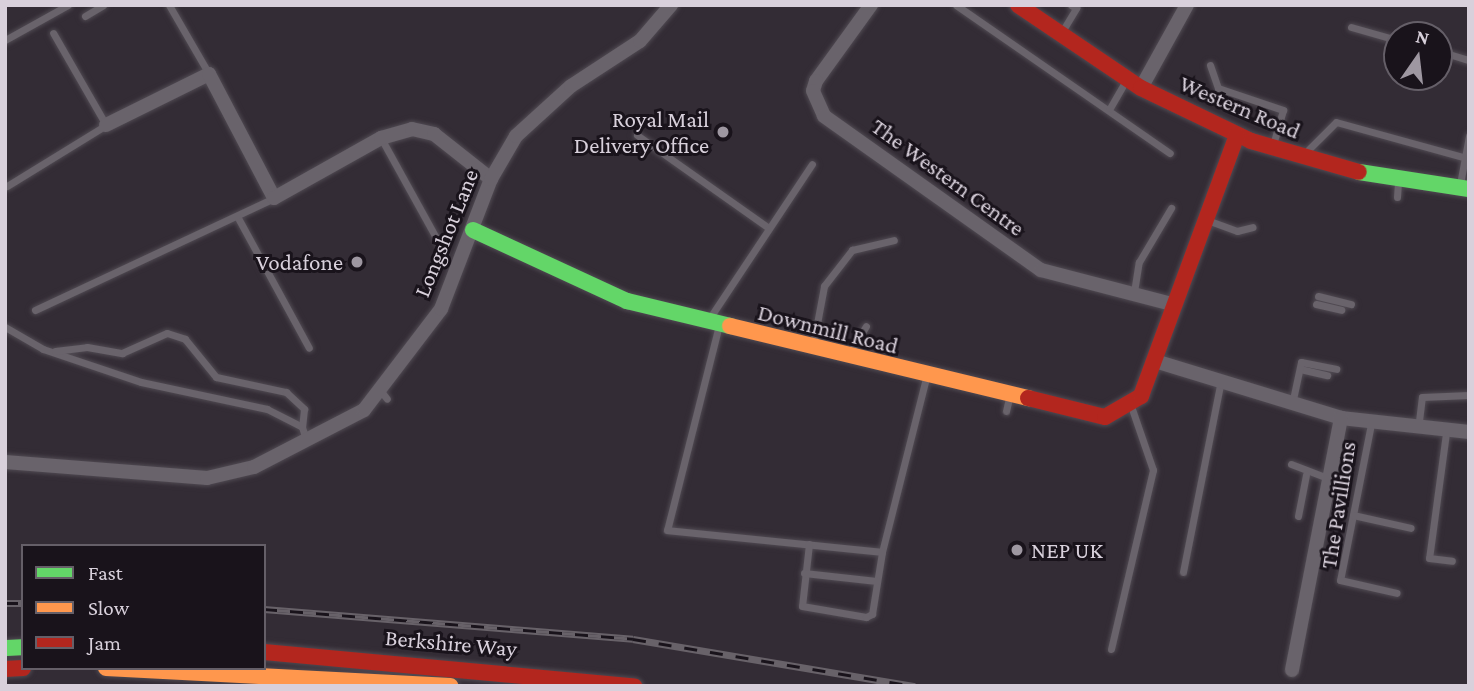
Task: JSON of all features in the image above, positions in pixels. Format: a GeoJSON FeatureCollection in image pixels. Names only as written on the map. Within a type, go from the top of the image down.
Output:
{"type":"FeatureCollection","features":[{"type":"Feature","properties":{"kind":"main road","name":"Western Road"},"geometry":{"type":"LineString","coordinates":[[1018,5],[1134,83],[1237,135],[1398,189],[1464,188]]}},
{"type":"Feature","properties":{"kind":"main road"},"geometry":{"type":"LineString","coordinates":[[1131,406],[1155,361],[1237,135]]}},
{"type":"Feature","properties":{"kind":"main road","name":"Downmill Road"},"geometry":{"type":"LineString","coordinates":[[473,230],[627,301],[927,377],[1007,404],[1090,416],[1116,415],[1131,406]]}},
{"type":"Feature","properties":{"kind":"main road","name":"Berkshire Way"},"geometry":{"type":"LineString","coordinates":[[266,652],[634,686]]}},
{"type":"Feature","properties":{"kind":"main road","name":"Berkshire Way"},"geometry":{"type":"LineString","coordinates":[[144,670],[451,686]]}},
{"type":"Feature","properties":{"kind":"street","name":"Longshot Lane"},"geometry":{"type":"LineString","coordinates":[[5,462],[207,478],[254,467],[304,433],[364,410],[383,394],[441,309],[491,179],[532,118],[640,41],[671,5]]}},
{"type":"Feature","properties":{"kind":"street","name":"The Western Centre"},"geometry":{"type":"LineString","coordinates":[[871,5],[816,80],[813,91],[824,117],[1033,266],[1175,305]]}},
{"type":"Feature","properties":{"kind":"street"},"geometry":{"type":"LineString","coordinates":[[1134,83],[1187,5]]}},
{"type":"Feature","properties":{"kind":"street"},"geometry":{"type":"LineString","coordinates":[[106,125],[209,74],[274,198],[381,138],[424,130],[491,179]]}},
{"type":"Feature","properties":{"kind":"street"},"geometry":{"type":"LineString","coordinates":[[1155,361],[1220,384],[1341,418],[1446,433],[1469,432]]}},
{"type":"Feature","properties":{"kind":"street"},"geometry":{"type":"LineString","coordinates":[[1292,670],[1334,480],[1341,418]]}},
{"type":"Feature","properties":{"kind":"lane"},"geometry":{"type":"LineString","coordinates":[[5,40],[68,5]]}},
{"type":"Feature","properties":{"kind":"lane"},"geometry":{"type":"LineString","coordinates":[[85,16],[103,5]]}},
{"type":"Feature","properties":{"kind":"lane"},"geometry":{"type":"LineString","coordinates":[[169,5],[209,74]]}},
{"type":"Feature","properties":{"kind":"lane"},"geometry":{"type":"LineString","coordinates":[[956,5],[1110,108],[1170,153]]}},
{"type":"Feature","properties":{"kind":"lane"},"geometry":{"type":"LineString","coordinates":[[1060,35],[1076,8],[1071,5]]}},
{"type":"Feature","properties":{"kind":"lane"},"geometry":{"type":"LineString","coordinates":[[1350,27],[1383,36]]}},
{"type":"Feature","properties":{"kind":"lane"},"geometry":{"type":"LineString","coordinates":[[7,186],[106,125],[53,33]]}},
{"type":"Feature","properties":{"kind":"lane"},"geometry":{"type":"LineString","coordinates":[[1210,65],[1218,88],[1283,110],[1271,148]]}},
{"type":"Feature","properties":{"kind":"lane"},"geometry":{"type":"LineString","coordinates":[[1110,108],[1134,83]]}},
{"type":"Feature","properties":{"kind":"lane"},"geometry":{"type":"LineString","coordinates":[[1302,158],[1310,142],[1336,122],[1463,157]]}},
{"type":"Feature","properties":{"kind":"lane"},"geometry":{"type":"LineString","coordinates":[[638,135],[769,228]]}},
{"type":"Feature","properties":{"kind":"lane"},"geometry":{"type":"LineString","coordinates":[[1464,188],[1463,157],[1469,136]]}},
{"type":"Feature","properties":{"kind":"lane"},"geometry":{"type":"LineString","coordinates":[[381,138],[444,252]]}},
{"type":"Feature","properties":{"kind":"lane"},"geometry":{"type":"LineString","coordinates":[[812,164],[769,228],[713,324],[667,530],[882,552]]}},
{"type":"Feature","properties":{"kind":"lane"},"geometry":{"type":"LineString","coordinates":[[35,310],[274,198]]}},
{"type":"Feature","properties":{"kind":"lane"},"geometry":{"type":"LineString","coordinates":[[1134,292],[1139,262],[1171,208]]}},
{"type":"Feature","properties":{"kind":"lane"},"geometry":{"type":"LineString","coordinates":[[237,216],[309,348]]}},
{"type":"Feature","properties":{"kind":"lane"},"geometry":{"type":"LineString","coordinates":[[1206,219],[1237,230],[1253,227]]}},
{"type":"Feature","properties":{"kind":"lane"},"geometry":{"type":"LineString","coordinates":[[812,349],[831,277],[852,250],[894,240]]}},
{"type":"Feature","properties":{"kind":"lane"},"geometry":{"type":"LineString","coordinates":[[1342,310],[1317,300],[1351,304]]}},
{"type":"Feature","properties":{"kind":"lane"},"geometry":{"type":"LineString","coordinates":[[849,358],[866,326]]}},
{"type":"Feature","properties":{"kind":"lane"},"geometry":{"type":"LineString","coordinates":[[5,327],[51,352],[141,382],[267,409],[304,433]]}},
{"type":"Feature","properties":{"kind":"lane"},"geometry":{"type":"LineString","coordinates":[[51,352],[87,347],[122,353],[167,333],[185,339],[216,377],[286,392],[304,409],[304,433]]}},
{"type":"Feature","properties":{"kind":"lane"},"geometry":{"type":"LineString","coordinates":[[1292,404],[1301,362],[1336,369]]}},
{"type":"Feature","properties":{"kind":"lane"},"geometry":{"type":"LineString","coordinates":[[1300,369],[1327,375]]}},
{"type":"Feature","properties":{"kind":"lane"},"geometry":{"type":"LineString","coordinates":[[809,544],[802,606],[866,617],[872,614],[882,552],[927,377]]}},
{"type":"Feature","properties":{"kind":"lane"},"geometry":{"type":"LineString","coordinates":[[1183,572],[1220,384]]}},
{"type":"Feature","properties":{"kind":"lane"},"geometry":{"type":"LineString","coordinates":[[1418,429],[1422,397],[1469,395]]}},
{"type":"Feature","properties":{"kind":"lane"},"geometry":{"type":"LineString","coordinates":[[1111,649],[1153,470],[1131,406]]}},
{"type":"Feature","properties":{"kind":"lane","name":"The Pavillions"},"geometry":{"type":"LineString","coordinates":[[1371,424],[1340,580],[1397,593]]}},
{"type":"Feature","properties":{"kind":"lane"},"geometry":{"type":"LineString","coordinates":[[1446,433],[1429,558],[1452,561]]}},
{"type":"Feature","properties":{"kind":"lane"},"geometry":{"type":"LineString","coordinates":[[1291,464],[1306,475],[1334,480]]}},
{"type":"Feature","properties":{"kind":"lane"},"geometry":{"type":"LineString","coordinates":[[1298,516],[1306,475]]}},
{"type":"Feature","properties":{"kind":"lane"},"geometry":{"type":"LineString","coordinates":[[1353,515],[1410,528]]}},
{"type":"Feature","properties":{"kind":"lane"},"geometry":{"type":"LineString","coordinates":[[804,573],[877,581]]}},
{"type":"Feature","properties":{"kind":"railway"},"geometry":{"type":"LineString","coordinates":[[5,603],[21,603]]}},
{"type":"Feature","properties":{"kind":"railway"},"geometry":{"type":"LineString","coordinates":[[266,609],[633,639],[915,686]]}},
{"type":"Feature","properties":{"kind":"traffic: fast"},"geometry":{"type":"LineString","coordinates":[[1359,172],[1469,189]]}},
{"type":"Feature","properties":{"kind":"traffic: fast"},"geometry":{"type":"LineString","coordinates":[[473,230],[627,301],[730,326]]}},
{"type":"Feature","properties":{"kind":"traffic: fast"},"geometry":{"type":"LineString","coordinates":[[5,648],[21,647]]}},
{"type":"Feature","properties":{"kind":"traffic: slow"},"geometry":{"type":"LineString","coordinates":[[730,326],[1028,398]]}},
{"type":"Feature","properties":{"kind":"traffic: slow"},"geometry":{"type":"LineString","coordinates":[[144,670],[451,686]]}},
{"type":"Feature","properties":{"kind":"traffic: jam"},"geometry":{"type":"LineString","coordinates":[[1018,5],[1141,88],[1251,141],[1359,172]]}},
{"type":"Feature","properties":{"kind":"traffic: jam"},"geometry":{"type":"LineString","coordinates":[[1028,398],[1105,417],[1141,396],[1237,135]]}},
{"type":"Feature","properties":{"kind":"traffic: jam"},"geometry":{"type":"LineString","coordinates":[[266,652],[634,686]]}},
{"type":"Feature","properties":{"kind":"traffic: jam"},"geometry":{"type":"LineString","coordinates":[[5,669],[21,668]]}},
{"type":"Feature","properties":{"kind":"place","name":"Royal Mail Delivery Office"},"geometry":{"type":"Point","coordinates":[723,132]}},
{"type":"Feature","properties":{"kind":"place","name":"Vodafone"},"geometry":{"type":"Point","coordinates":[357,262]}},
{"type":"Feature","properties":{"kind":"place","name":"NEP UK"},"geometry":{"type":"Point","coordinates":[1017,550]}}]}
